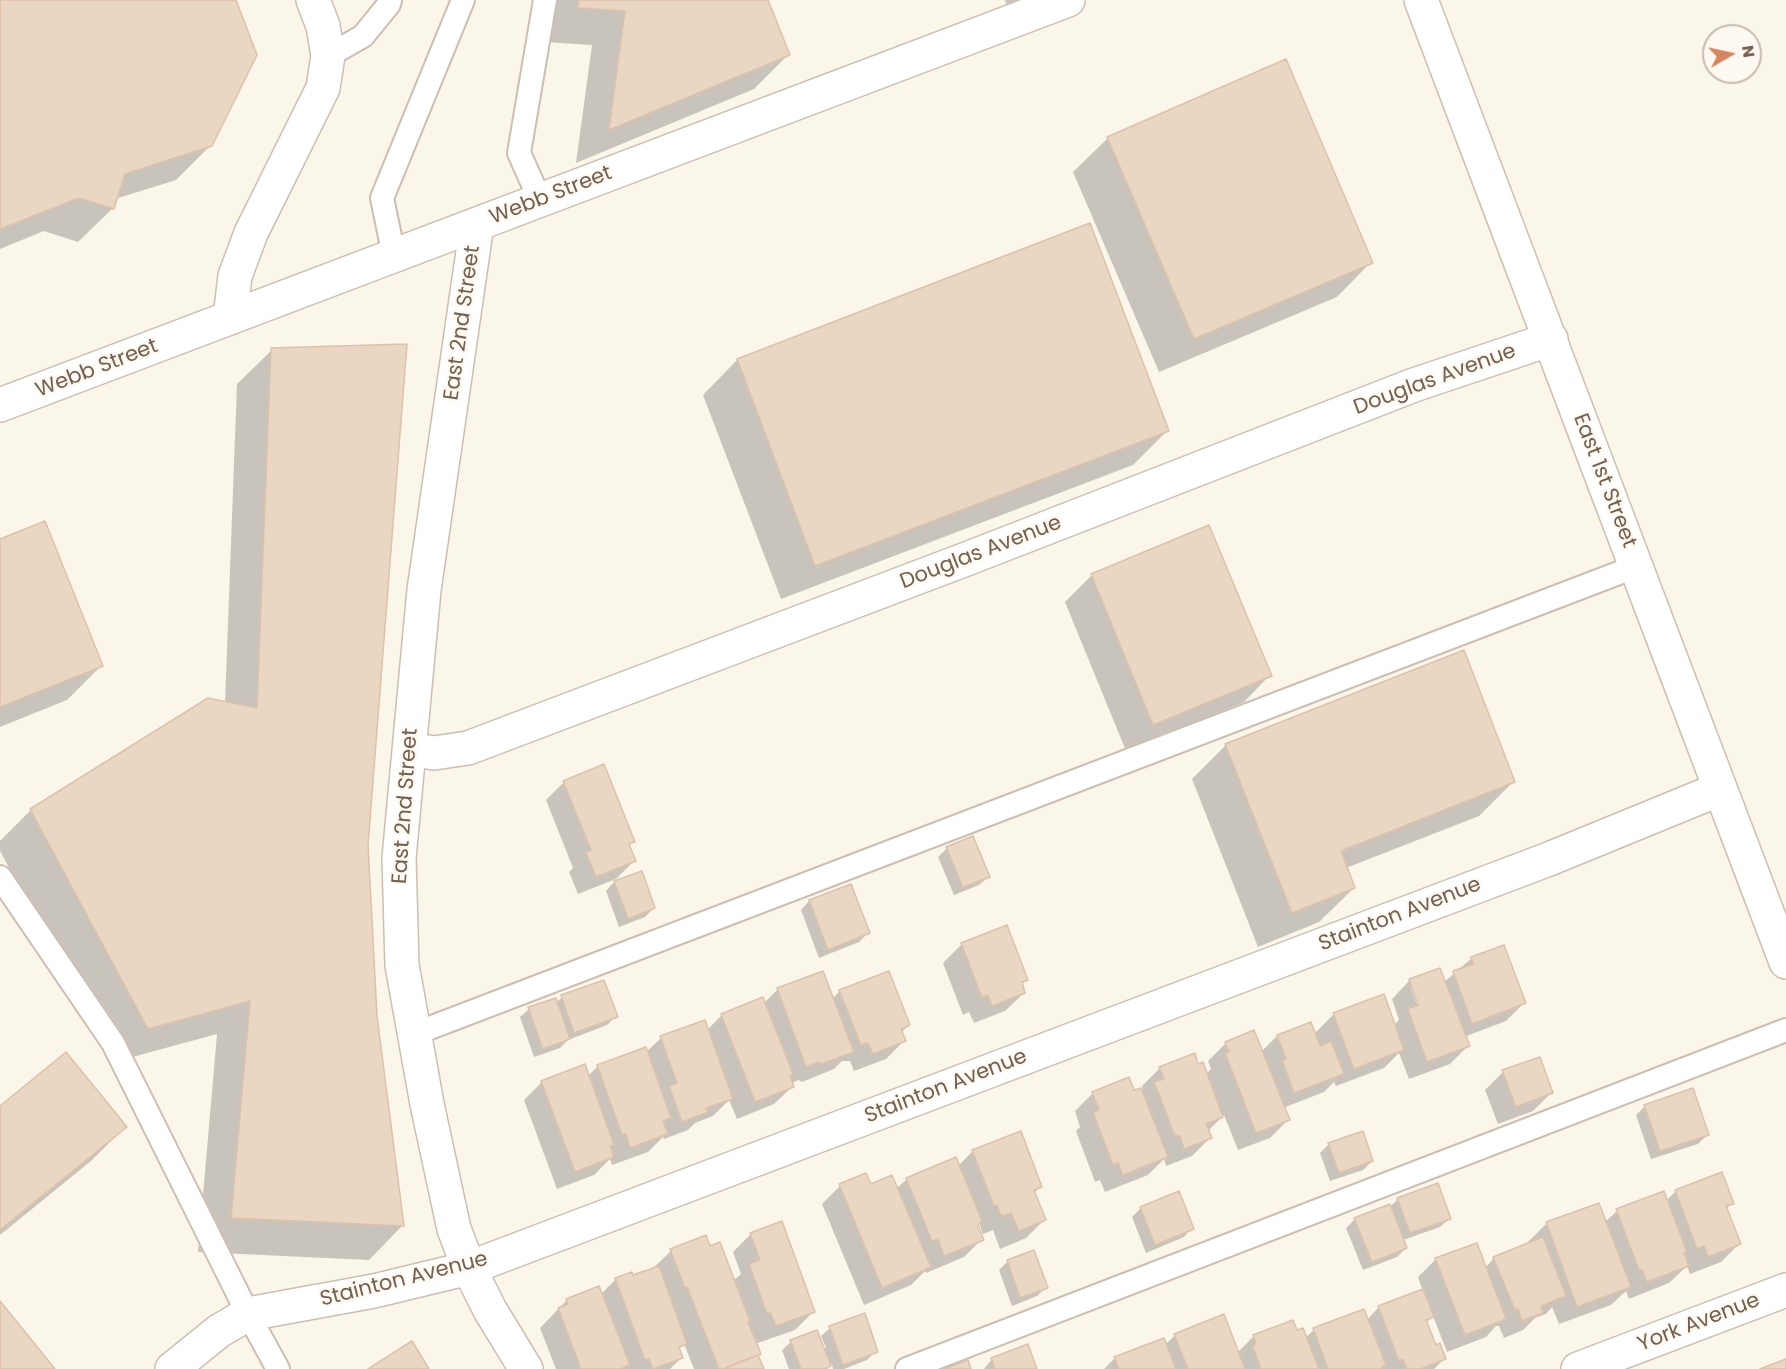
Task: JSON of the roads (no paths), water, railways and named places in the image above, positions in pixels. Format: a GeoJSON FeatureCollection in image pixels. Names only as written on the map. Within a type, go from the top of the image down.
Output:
{"type":"FeatureCollection","features":[{"type":"Feature","properties":{"kind":"street"},"geometry":{"type":"LineString","coordinates":[[230,318],[235,276],[251,233],[323,88],[328,56],[323,26],[313,0]]}},
{"type":"Feature","properties":{"kind":"street","name":"Webb Street"},"geometry":{"type":"LineString","coordinates":[[0,405],[1068,0]]}},
{"type":"Feature","properties":{"kind":"street","name":"East 1st Street"},"geometry":{"type":"LineString","coordinates":[[1421,0],[1786,962]]}},
{"type":"Feature","properties":{"kind":"street","name":"East 2nd Street"},"geometry":{"type":"LineString","coordinates":[[477,224],[424,590],[400,870],[402,964],[427,1104],[454,1229],[469,1268],[490,1310],[526,1369]]}},
{"type":"Feature","properties":{"kind":"street","name":"Douglas Avenue"},"geometry":{"type":"LineString","coordinates":[[409,749],[434,753],[468,748],[969,558],[1414,385],[1551,339]]}},
{"type":"Feature","properties":{"kind":"street","name":"Stainton Avenue"},"geometry":{"type":"LineString","coordinates":[[172,1369],[219,1331],[248,1314],[375,1291],[469,1268],[1549,859],[1720,789]]}},
{"type":"Feature","properties":{"kind":"street","name":"York Avenue"},"geometry":{"type":"LineString","coordinates":[[1578,1369],[1786,1290]]}},
{"type":"Feature","properties":{"kind":"lane"},"geometry":{"type":"LineString","coordinates":[[328,56],[363,36],[390,0]]}},
{"type":"Feature","properties":{"kind":"lane"},"geometry":{"type":"LineString","coordinates":[[394,256],[382,198],[463,0]]}},
{"type":"Feature","properties":{"kind":"lane"},"geometry":{"type":"LineString","coordinates":[[540,200],[519,153],[545,0]]}},
{"type":"Feature","properties":{"kind":"lane"},"geometry":{"type":"LineString","coordinates":[[414,1034],[1636,566]]}},
{"type":"Feature","properties":{"kind":"lane"},"geometry":{"type":"LineString","coordinates":[[0,877],[113,1043],[248,1314],[278,1369]]}},
{"type":"Feature","properties":{"kind":"lane"},"geometry":{"type":"LineString","coordinates":[[907,1369],[1786,1030]]}}]}
